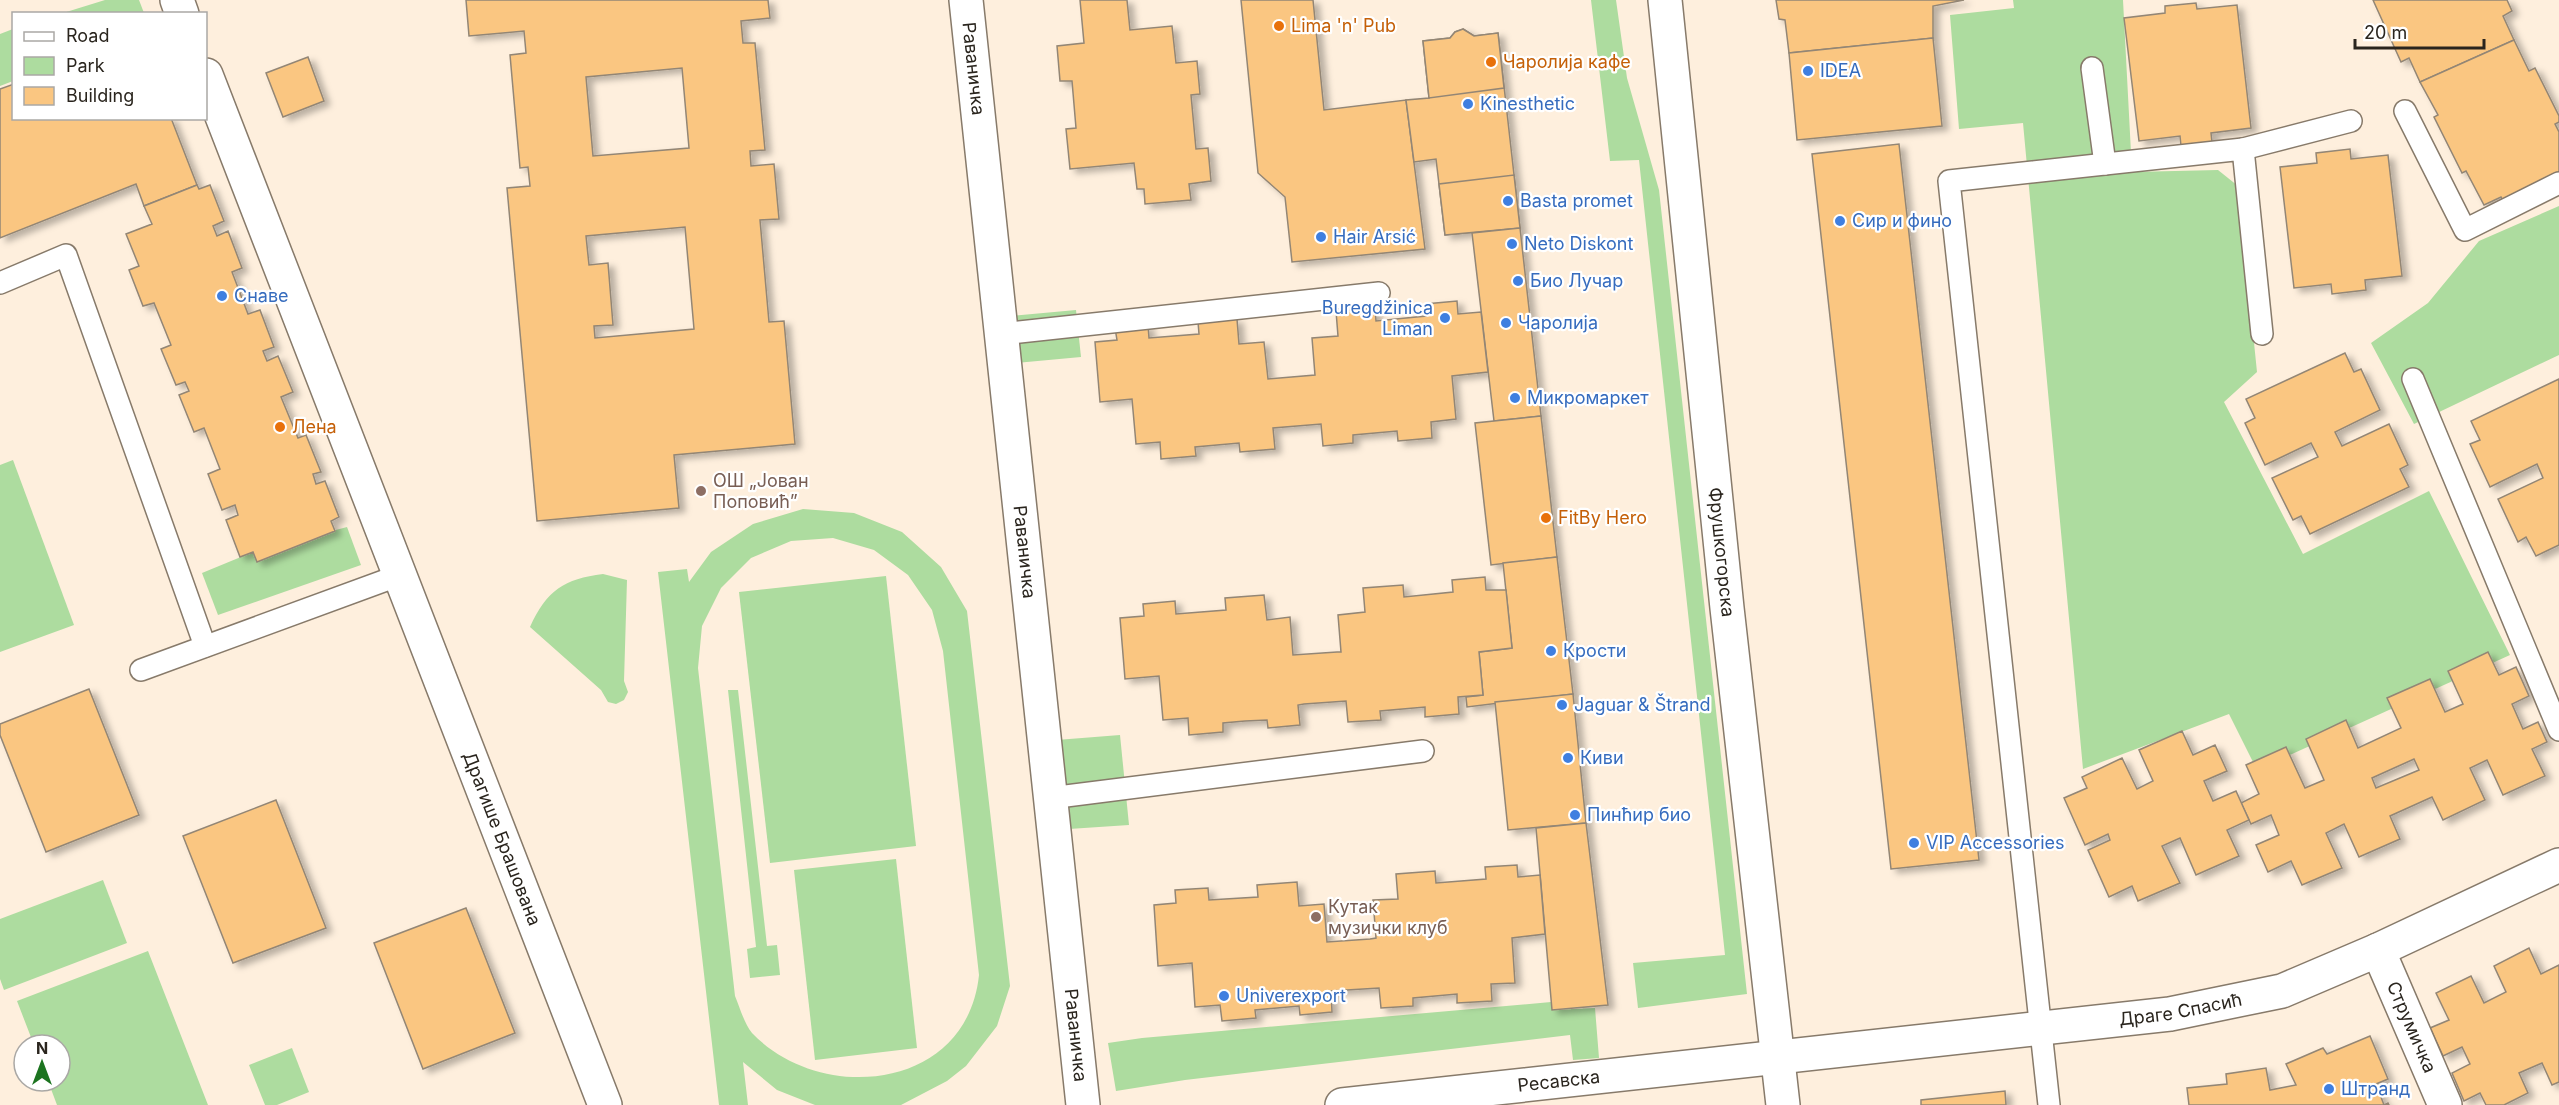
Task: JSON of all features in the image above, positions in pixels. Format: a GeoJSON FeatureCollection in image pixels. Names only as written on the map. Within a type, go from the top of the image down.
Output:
{"type":"FeatureCollection","features":[{"type":"Feature","properties":{"kind":"street","name":"Раваничка"},"geometry":{"type":"LineString","coordinates":[[966,0],[1083,1105]]}},
{"type":"Feature","properties":{"kind":"street","name":"Фрушкогорска"},"geometry":{"type":"LineString","coordinates":[[1665,0],[1727,608],[1783,1105]]}},
{"type":"Feature","properties":{"kind":"street","name":"Драгише Брашована"},"geometry":{"type":"LineString","coordinates":[[207,78],[400,575],[601,1104]]}},
{"type":"Feature","properties":{"kind":"street","name":"Драге Спасић"},"geometry":{"type":"LineString","coordinates":[[1776,1056],[2170,1014],[2282,991],[2378,951],[2559,865]]}},
{"type":"Feature","properties":{"kind":"street","name":"Струмичка"},"geometry":{"type":"LineString","coordinates":[[2378,951],[2445,1105]]}},
{"type":"Feature","properties":{"kind":"street","name":"Ресавска"},"geometry":{"type":"LineString","coordinates":[[1342,1105],[1648,1073],[1776,1056]]}},
{"type":"Feature","properties":{"kind":"lane"},"geometry":{"type":"LineString","coordinates":[[2092,68],[2105,164]]}},
{"type":"Feature","properties":{"kind":"lane"},"geometry":{"type":"LineString","coordinates":[[2405,111],[2465,230],[2559,183]]}},
{"type":"Feature","properties":{"kind":"lane"},"geometry":{"type":"LineString","coordinates":[[2049,1105],[1949,181],[2243,149],[2351,121]]}},
{"type":"Feature","properties":{"kind":"lane"},"geometry":{"type":"LineString","coordinates":[[2243,149],[2262,334]]}},
{"type":"Feature","properties":{"kind":"lane"},"geometry":{"type":"LineString","coordinates":[[0,283],[66,255],[205,646]]}},
{"type":"Feature","properties":{"kind":"lane"},"geometry":{"type":"LineString","coordinates":[[1001,334],[1379,293]]}},
{"type":"Feature","properties":{"kind":"lane"},"geometry":{"type":"LineString","coordinates":[[2413,379],[2559,730]]}},
{"type":"Feature","properties":{"kind":"lane"},"geometry":{"type":"LineString","coordinates":[[141,670],[400,575]]}},
{"type":"Feature","properties":{"kind":"lane"},"geometry":{"type":"LineString","coordinates":[[1050,798],[1423,751]]}},
{"type":"Feature","properties":{"kind":"green space"},"geometry":{"type":"Polygon","coordinates":[[[105,0],[139,0],[144,12],[66,12],[105,0]]]}},
{"type":"Feature","properties":{"kind":"green space"},"geometry":{"type":"Polygon","coordinates":[[[1591,0],[1616,0],[1627,78],[1659,190],[1747,994],[1638,1008],[1633,963],[1725,955],[1639,160],[1610,161],[1591,0]]]}},
{"type":"Feature","properties":{"kind":"green space"},"geometry":{"type":"Polygon","coordinates":[[[2013,0],[2123,0],[2132,172],[2218,170],[2238,186],[2257,372],[2224,402],[2303,554],[2429,491],[2510,655],[2257,770],[2229,714],[2083,769],[2023,123],[1959,129],[1950,15],[2014,8],[2013,0]]]}},
{"type":"Feature","properties":{"kind":"green space"},"geometry":{"type":"Polygon","coordinates":[[[12,29],[12,81],[0,86],[0,34],[12,29]]]}},
{"type":"Feature","properties":{"kind":"green space"},"geometry":{"type":"Polygon","coordinates":[[[2559,206],[2559,355],[2414,424],[2371,343],[2428,303],[2479,241],[2559,206]]]}},
{"type":"Feature","properties":{"kind":"green space"},"geometry":{"type":"Polygon","coordinates":[[[1076,310],[1081,357],[1004,364],[999,317],[1076,310]]]}},
{"type":"Feature","properties":{"kind":"green space"},"geometry":{"type":"Polygon","coordinates":[[[13,460],[74,625],[0,652],[0,465],[13,460]]]}},
{"type":"Feature","properties":{"kind":"green space"},"geometry":{"type":"Polygon","coordinates":[[[803,509],[854,513],[902,532],[941,567],[967,611],[1010,986],[997,1026],[966,1066],[947,1081],[901,1105],[815,1105],[777,1090],[743,1062],[748,1105],[719,1105],[658,572],[687,569],[689,582],[711,552],[753,524],[803,509]],[[833,538],[791,541],[751,558],[721,588],[702,626],[698,668],[735,996],[744,1020],[752,1033],[781,1056],[815,1071],[851,1077],[887,1074],[920,1063],[948,1043],[969,1014],[979,975],[943,651],[932,610],[908,575],[874,550],[833,538]]]}},
{"type":"Feature","properties":{"kind":"green space"},"geometry":{"type":"Polygon","coordinates":[[[347,527],[361,565],[218,615],[202,573],[253,552],[347,527]]]}},
{"type":"Feature","properties":{"kind":"green space"},"geometry":{"type":"Polygon","coordinates":[[[603,574],[627,580],[624,681],[628,692],[624,700],[616,704],[608,702],[601,690],[530,627],[543,604],[558,588],[578,579],[603,574]]]}},
{"type":"Feature","properties":{"kind":"green space"},"geometry":{"type":"Polygon","coordinates":[[[886,576],[916,846],[770,863],[739,592],[886,576]]]}},
{"type":"Feature","properties":{"kind":"green space"},"geometry":{"type":"Polygon","coordinates":[[[728,690],[738,690],[767,946],[777,945],[780,975],[750,978],[747,949],[756,947],[728,690]]]}},
{"type":"Feature","properties":{"kind":"green space"},"geometry":{"type":"Polygon","coordinates":[[[1120,735],[1129,825],[1054,830],[1044,741],[1120,735]]]}},
{"type":"Feature","properties":{"kind":"green space"},"geometry":{"type":"Polygon","coordinates":[[[896,859],[917,1048],[815,1060],[794,870],[896,859]]]}},
{"type":"Feature","properties":{"kind":"green space"},"geometry":{"type":"Polygon","coordinates":[[[103,880],[127,943],[4,990],[0,979],[0,919],[103,880]]]}},
{"type":"Feature","properties":{"kind":"green space"},"geometry":{"type":"Polygon","coordinates":[[[148,951],[208,1105],[57,1105],[52,1093],[72,1093],[72,1033],[29,1033],[17,1001],[148,951]]]}},
{"type":"Feature","properties":{"kind":"green space"},"geometry":{"type":"Polygon","coordinates":[[[1551,1002],[1553,1010],[1595,1008],[1599,1058],[1573,1060],[1570,1035],[1185,1080],[1116,1091],[1108,1043],[1142,1038],[1551,1002]]]}},
{"type":"Feature","properties":{"kind":"green space"},"geometry":{"type":"Polygon","coordinates":[[[292,1048],[309,1092],[277,1105],[265,1105],[249,1065],[292,1048]]]}},
{"type":"Feature","properties":{"kind":"building"},"geometry":{"type":"Polygon","coordinates":[[[466,0],[768,0],[770,18],[741,21],[743,43],[755,43],[765,150],[750,151],[751,166],[774,164],[779,219],[760,220],[769,322],[784,321],[795,444],[674,455],[679,508],[537,521],[507,188],[530,186],[528,167],[520,168],[510,55],[526,53],[524,31],[469,36],[466,0]],[[682,68],[586,77],[593,156],[689,148],[682,68]],[[685,227],[586,236],[589,265],[608,263],[613,325],[594,326],[595,338],[694,329],[685,227]]]}},
{"type":"Feature","properties":{"kind":"building"},"geometry":{"type":"Polygon","coordinates":[[[1080,0],[1127,0],[1130,30],[1172,26],[1176,63],[1197,61],[1200,94],[1191,95],[1196,149],[1208,148],[1211,181],[1189,184],[1191,200],[1145,204],[1144,189],[1137,189],[1134,163],[1070,169],[1066,129],[1076,128],[1072,81],[1060,81],[1057,46],[1084,43],[1080,0]]]}},
{"type":"Feature","properties":{"kind":"building"},"geometry":{"type":"Polygon","coordinates":[[[1241,0],[1313,0],[1324,110],[1406,100],[1425,249],[1292,262],[1285,197],[1258,173],[1241,0]]]}},
{"type":"Feature","properties":{"kind":"building"},"geometry":{"type":"Polygon","coordinates":[[[1776,0],[1964,0],[1933,6],[1933,38],[1789,53],[1785,20],[1779,19],[1776,0]]]}},
{"type":"Feature","properties":{"kind":"building"},"geometry":{"type":"Polygon","coordinates":[[[2373,0],[2507,0],[2512,11],[2503,16],[2514,40],[2420,82],[2409,58],[2401,62],[2373,0]]]}},
{"type":"Feature","properties":{"kind":"building"},"geometry":{"type":"Polygon","coordinates":[[[2196,3],[2197,9],[2237,5],[2251,128],[2211,133],[2212,142],[2181,146],[2180,136],[2139,141],[2124,18],[2165,13],[2165,6],[2196,3]]]}},
{"type":"Feature","properties":{"kind":"building"},"geometry":{"type":"Polygon","coordinates":[[[1463,29],[1474,36],[1498,33],[1520,228],[1445,235],[1436,159],[1414,162],[1406,100],[1429,98],[1423,41],[1450,38],[1455,32],[1463,29]]]}},
{"type":"Feature","properties":{"kind":"building"},"geometry":{"type":"Polygon","coordinates":[[[1463,29],[1474,36],[1498,33],[1504,88],[1429,98],[1423,41],[1450,38],[1455,32],[1463,29]]]}},
{"type":"Feature","properties":{"kind":"building"},"geometry":{"type":"Polygon","coordinates":[[[1933,38],[1942,126],[1797,140],[1789,53],[1933,38]]]}},
{"type":"Feature","properties":{"kind":"building"},"geometry":{"type":"Polygon","coordinates":[[[2514,40],[2529,71],[2535,68],[2559,116],[2559,122],[2555,124],[2559,132],[2559,174],[2503,201],[2501,197],[2484,205],[2466,171],[2462,173],[2434,117],[2438,115],[2420,82],[2514,40]]]}},
{"type":"Feature","properties":{"kind":"building"},"geometry":{"type":"Polygon","coordinates":[[[308,57],[324,101],[283,117],[266,73],[308,57]]]}},
{"type":"Feature","properties":{"kind":"building"},"geometry":{"type":"Polygon","coordinates":[[[12,85],[12,120],[172,120],[197,185],[144,206],[136,184],[0,238],[0,89],[12,85]]]}},
{"type":"Feature","properties":{"kind":"building"},"geometry":{"type":"Polygon","coordinates":[[[1899,144],[1979,860],[1891,869],[1812,154],[1899,144]]]}},
{"type":"Feature","properties":{"kind":"building"},"geometry":{"type":"Polygon","coordinates":[[[2350,149],[2351,159],[2388,155],[2402,276],[2365,280],[2366,290],[2332,294],[2331,284],[2294,288],[2280,167],[2317,163],[2316,153],[2350,149]]]}},
{"type":"Feature","properties":{"kind":"building"},"geometry":{"type":"Polygon","coordinates":[[[1514,175],[1520,228],[1445,235],[1439,184],[1514,175]]]}},
{"type":"Feature","properties":{"kind":"building"},"geometry":{"type":"Polygon","coordinates":[[[197,185],[199,189],[210,185],[224,221],[213,226],[217,236],[228,231],[242,268],[232,272],[248,314],[260,310],[274,347],[263,351],[267,361],[278,356],[293,392],[281,397],[298,438],[306,435],[321,472],[313,474],[316,484],[325,481],[339,517],[331,521],[335,531],[257,562],[253,552],[240,557],[226,520],[238,515],[235,505],[222,510],[208,474],[220,469],[204,428],[194,432],[179,395],[189,391],[185,382],[176,385],[161,349],[171,345],[154,303],[143,306],[129,270],[139,266],[126,234],[152,224],[144,206],[197,185]]]}},
{"type":"Feature","properties":{"kind":"building"},"geometry":{"type":"Polygon","coordinates":[[[1520,228],[1541,416],[1494,421],[1472,233],[1520,228]]]}},
{"type":"Feature","properties":{"kind":"building"},"geometry":{"type":"Polygon","coordinates":[[[1457,301],[1458,314],[1481,312],[1488,372],[1452,376],[1456,419],[1431,422],[1432,438],[1398,441],[1397,431],[1353,435],[1353,443],[1323,446],[1321,424],[1273,428],[1275,449],[1240,452],[1239,443],[1195,447],[1196,456],[1161,459],[1160,442],[1136,444],[1132,399],[1100,402],[1095,342],[1117,340],[1115,328],[1148,325],[1149,338],[1199,334],[1198,322],[1237,319],[1239,344],[1264,342],[1268,379],[1315,375],[1312,338],[1338,336],[1336,311],[1375,308],[1376,321],[1426,316],[1425,304],[1457,301]]]}},
{"type":"Feature","properties":{"kind":"building"},"geometry":{"type":"Polygon","coordinates":[[[2345,353],[2354,372],[2361,369],[2380,410],[2335,432],[2342,446],[2389,424],[2408,465],[2400,469],[2409,487],[2310,534],[2301,516],[2293,520],[2272,478],[2318,457],[2311,443],[2265,465],[2245,423],[2255,418],[2246,399],[2345,353]]]}},
{"type":"Feature","properties":{"kind":"building"},"geometry":{"type":"Polygon","coordinates":[[[2559,379],[2559,545],[2536,556],[2526,537],[2518,542],[2498,499],[2543,478],[2537,464],[2490,487],[2470,444],[2480,440],[2471,421],[2559,379]]]}},
{"type":"Feature","properties":{"kind":"building"},"geometry":{"type":"Polygon","coordinates":[[[1541,416],[1557,557],[1491,565],[1475,423],[1541,416]]]}},
{"type":"Feature","properties":{"kind":"building"},"geometry":{"type":"Polygon","coordinates":[[[1557,557],[1573,694],[1467,707],[1466,697],[1483,695],[1479,652],[1512,648],[1503,563],[1557,557]]]}},
{"type":"Feature","properties":{"kind":"building"},"geometry":{"type":"Polygon","coordinates":[[[1485,577],[1486,590],[1506,590],[1512,648],[1479,652],[1483,695],[1458,697],[1459,714],[1425,717],[1425,707],[1380,711],[1381,720],[1348,722],[1346,701],[1304,704],[1298,705],[1300,725],[1268,728],[1267,720],[1245,721],[1223,723],[1223,732],[1189,735],[1188,718],[1163,720],[1159,676],[1125,679],[1120,618],[1144,616],[1143,604],[1175,601],[1176,614],[1226,610],[1225,598],[1264,595],[1267,620],[1290,617],[1293,655],[1341,652],[1338,615],[1365,612],[1363,588],[1403,585],[1404,597],[1453,592],[1452,580],[1485,577]]]}},
{"type":"Feature","properties":{"kind":"building"},"geometry":{"type":"Polygon","coordinates":[[[2488,652],[2499,675],[2516,667],[2529,696],[2512,704],[2523,729],[2538,722],[2547,742],[2532,749],[2545,776],[2503,795],[2487,760],[2470,768],[2485,800],[2443,820],[2432,797],[2390,816],[2400,839],[2359,857],[2344,824],[2326,833],[2342,868],[2302,885],[2291,861],[2268,872],[2256,845],[2279,835],[2271,815],[2251,824],[2241,803],[2259,794],[2246,765],[2286,747],[2305,788],[2324,780],[2306,739],[2346,720],[2358,748],[2401,728],[2387,698],[2430,679],[2445,712],[2463,704],[2448,671],[2488,652]],[[2414,759],[2372,778],[2376,788],[2419,770],[2414,759]]]}},
{"type":"Feature","properties":{"kind":"building"},"geometry":{"type":"Polygon","coordinates":[[[89,689],[139,815],[46,852],[0,735],[0,724],[89,689]]]}},
{"type":"Feature","properties":{"kind":"building"},"geometry":{"type":"Polygon","coordinates":[[[1573,694],[1586,823],[1508,830],[1495,702],[1573,694]]]}},
{"type":"Feature","properties":{"kind":"building"},"geometry":{"type":"Polygon","coordinates":[[[2182,731],[2193,755],[2215,745],[2227,771],[2204,781],[2213,801],[2236,791],[2249,820],[2227,830],[2239,856],[2196,875],[2180,838],[2162,846],[2180,883],[2138,901],[2132,886],[2109,897],[2088,850],[2110,840],[2108,834],[2085,845],[2064,798],[2087,788],[2082,777],[2122,758],[2137,789],[2153,781],[2139,750],[2182,731]]]}},
{"type":"Feature","properties":{"kind":"building"},"geometry":{"type":"Polygon","coordinates":[[[276,800],[326,928],[233,963],[183,836],[276,800]]]}},
{"type":"Feature","properties":{"kind":"building"},"geometry":{"type":"Polygon","coordinates":[[[1586,823],[1608,1005],[1552,1010],[1536,828],[1586,823]]]}},
{"type":"Feature","properties":{"kind":"building"},"geometry":{"type":"Polygon","coordinates":[[[1517,865],[1518,877],[1540,875],[1545,934],[1512,938],[1515,983],[1491,984],[1492,1001],[1457,1003],[1457,994],[1413,998],[1413,1006],[1381,1008],[1379,988],[1331,991],[1332,1012],[1300,1015],[1299,1006],[1255,1010],[1256,1018],[1222,1021],[1220,1005],[1195,1007],[1192,963],[1158,966],[1154,905],[1176,903],[1175,890],[1208,888],[1209,900],[1258,897],[1257,885],[1297,882],[1299,906],[1324,904],[1327,942],[1370,939],[1376,938],[1373,900],[1398,899],[1396,874],[1435,871],[1436,883],[1486,879],[1485,867],[1517,865]]]}},
{"type":"Feature","properties":{"kind":"building"},"geometry":{"type":"Polygon","coordinates":[[[466,908],[515,1033],[423,1069],[374,943],[466,908]]]}},
{"type":"Feature","properties":{"kind":"building"},"geometry":{"type":"Polygon","coordinates":[[[2529,948],[2541,974],[2559,965],[2559,1082],[2552,1085],[2542,1063],[2519,1073],[2528,1093],[2504,1105],[2486,1105],[2480,1093],[2464,1101],[2452,1073],[2470,1064],[2462,1047],[2443,1056],[2430,1028],[2449,1020],[2436,993],[2471,976],[2484,1003],[2506,992],[2494,966],[2529,948]]]}},
{"type":"Feature","properties":{"kind":"building"},"geometry":{"type":"Polygon","coordinates":[[[2370,1036],[2388,1079],[2376,1084],[2384,1105],[2189,1105],[2187,1088],[2227,1084],[2226,1074],[2266,1068],[2270,1090],[2296,1085],[2286,1064],[2323,1048],[2327,1054],[2370,1036]]]}},
{"type":"Feature","properties":{"kind":"building"},"geometry":{"type":"Polygon","coordinates":[[[2005,1091],[2006,1105],[1921,1105],[1921,1100],[2005,1091]]]}},
{"type":"Feature","properties":{"kind":"place","name":"Lima 'n' Pub"},"geometry":{"type":"Point","coordinates":[1279,26]}},
{"type":"Feature","properties":{"kind":"place","name":"Чаролија кафе"},"geometry":{"type":"Point","coordinates":[1491,62]}},
{"type":"Feature","properties":{"kind":"place","name":"IDEA"},"geometry":{"type":"Point","coordinates":[1808,71]}},
{"type":"Feature","properties":{"kind":"place","name":"Kinesthetic"},"geometry":{"type":"Point","coordinates":[1468,104]}},
{"type":"Feature","properties":{"kind":"place","name":"Basta promet"},"geometry":{"type":"Point","coordinates":[1508,201]}},
{"type":"Feature","properties":{"kind":"place","name":"Сир и фино"},"geometry":{"type":"Point","coordinates":[1840,221]}},
{"type":"Feature","properties":{"kind":"place","name":"Hair Arsić"},"geometry":{"type":"Point","coordinates":[1321,237]}},
{"type":"Feature","properties":{"kind":"place","name":"Neto Diskont"},"geometry":{"type":"Point","coordinates":[1512,244]}},
{"type":"Feature","properties":{"kind":"place","name":"Био Лучар"},"geometry":{"type":"Point","coordinates":[1518,281]}},
{"type":"Feature","properties":{"kind":"place","name":"Снаве"},"geometry":{"type":"Point","coordinates":[222,296]}},
{"type":"Feature","properties":{"kind":"place","name":"Buregdžinica Liman"},"geometry":{"type":"Point","coordinates":[1445,318]}},
{"type":"Feature","properties":{"kind":"place","name":"Чаролија"},"geometry":{"type":"Point","coordinates":[1506,323]}},
{"type":"Feature","properties":{"kind":"place","name":"Микромаркет"},"geometry":{"type":"Point","coordinates":[1515,398]}},
{"type":"Feature","properties":{"kind":"place","name":"Лена"},"geometry":{"type":"Point","coordinates":[280,427]}},
{"type":"Feature","properties":{"kind":"place","name":"ОШ „Јован Поповић”"},"geometry":{"type":"Point","coordinates":[701,491]}},
{"type":"Feature","properties":{"kind":"place","name":"FitBy Hero"},"geometry":{"type":"Point","coordinates":[1546,518]}},
{"type":"Feature","properties":{"kind":"place","name":"Крости"},"geometry":{"type":"Point","coordinates":[1551,651]}},
{"type":"Feature","properties":{"kind":"place","name":"Jaguar & Štrand"},"geometry":{"type":"Point","coordinates":[1562,705]}},
{"type":"Feature","properties":{"kind":"place","name":"Киви"},"geometry":{"type":"Point","coordinates":[1568,758]}},
{"type":"Feature","properties":{"kind":"place","name":"Пинћир био"},"geometry":{"type":"Point","coordinates":[1575,815]}},
{"type":"Feature","properties":{"kind":"place","name":"VIP Accessories"},"geometry":{"type":"Point","coordinates":[1914,843]}},
{"type":"Feature","properties":{"kind":"place","name":"Кутак музички клуб"},"geometry":{"type":"Point","coordinates":[1316,917]}},
{"type":"Feature","properties":{"kind":"place","name":"Univerexport"},"geometry":{"type":"Point","coordinates":[1224,996]}},
{"type":"Feature","properties":{"kind":"place","name":"Штранд"},"geometry":{"type":"Point","coordinates":[2329,1089]}}]}
